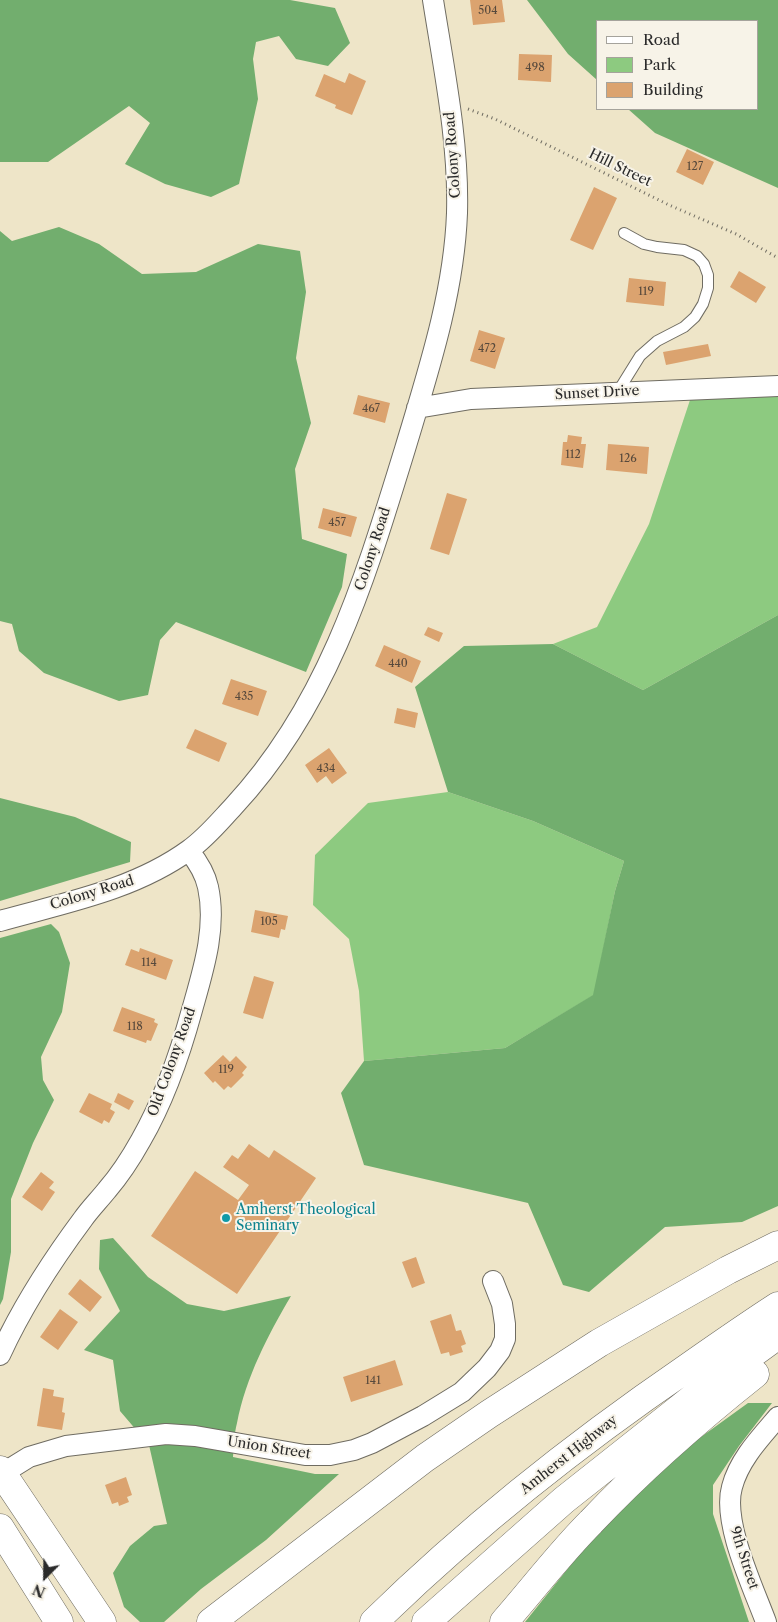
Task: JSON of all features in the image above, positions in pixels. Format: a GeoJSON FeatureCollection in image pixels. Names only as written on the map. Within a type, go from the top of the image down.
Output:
{"type":"FeatureCollection","features":[{"type":"Feature","properties":{"kind":"highway"},"geometry":{"type":"LineString","coordinates":[[211,1622],[425,1458],[489,1414],[599,1343],[728,1270],[778,1245]]}},
{"type":"Feature","properties":{"kind":"highway","name":"Amherst Highway"},"geometry":{"type":"LineString","coordinates":[[374,1622],[491,1516],[589,1437],[778,1306]]}},
{"type":"Feature","properties":{"kind":"highway"},"geometry":{"type":"LineString","coordinates":[[426,1622],[564,1500],[708,1386],[778,1335]]}},
{"type":"Feature","properties":{"kind":"highway"},"geometry":{"type":"LineString","coordinates":[[504,1622],[590,1522],[654,1459],[778,1355]]}},
{"type":"Feature","properties":{"kind":"highway"},"geometry":{"type":"LineString","coordinates":[[1,1473],[102,1622]]}},
{"type":"Feature","properties":{"kind":"highway"},"geometry":{"type":"LineString","coordinates":[[0,1528],[59,1622]]}},
{"type":"Feature","properties":{"kind":"street","name":"Colony Road"},"geometry":{"type":"LineString","coordinates":[[0,921],[109,890],[140,878],[189,850],[206,836],[255,783],[277,754],[305,709],[327,667],[354,606],[370,563],[441,322],[453,258],[457,212],[456,166],[450,105],[434,0]]}},
{"type":"Feature","properties":{"kind":"street","name":"Sunset Drive"},"geometry":{"type":"LineString","coordinates":[[417,408],[470,399],[778,386]]}},
{"type":"Feature","properties":{"kind":"street","name":"Old Colony Road"},"geometry":{"type":"LineString","coordinates":[[0,1355],[27,1302],[54,1258],[130,1159],[142,1139],[163,1095],[184,1040],[204,970],[209,943],[210,915],[208,888],[201,868],[189,850]]}},
{"type":"Feature","properties":{"kind":"street","name":"Union Street"},"geometry":{"type":"LineString","coordinates":[[1,1473],[29,1457],[66,1446],[166,1434],[195,1436],[305,1456],[330,1455],[354,1450],[372,1443],[423,1416],[462,1392],[487,1368],[500,1351],[505,1339],[505,1324],[502,1304],[493,1281]]}},
{"type":"Feature","properties":{"kind":"street","name":"9th Street"},"geometry":{"type":"LineString","coordinates":[[766,1622],[733,1532],[730,1513],[731,1493],[732,1486],[744,1461],[756,1443],[778,1417]]}},
{"type":"Feature","properties":{"kind":"lane"},"geometry":{"type":"LineString","coordinates":[[617,393],[640,356],[657,342],[684,328],[695,317],[703,304],[708,288],[708,275],[704,264],[697,256],[684,250],[644,244],[624,233]]}},
{"type":"Feature","properties":{"kind":"path","name":"Hill Street"},"geometry":{"type":"LineString","coordinates":[[450,105],[494,119],[669,205],[736,234],[778,258]]}},
{"type":"Feature","properties":{"kind":"green space"},"geometry":{"type":"Polygon","coordinates":[[[0,0],[290,0],[335,8],[350,43],[328,66],[296,59],[279,36],[256,42],[253,59],[258,99],[239,184],[211,197],[165,184],[125,164],[150,123],[129,106],[48,162],[0,162],[0,0]]]}},
{"type":"Feature","properties":{"kind":"green space"},"geometry":{"type":"Polygon","coordinates":[[[527,0],[778,0],[778,188],[655,133],[629,110],[758,110],[758,20],[596,20],[596,79],[568,54],[527,0]]]}},
{"type":"Feature","properties":{"kind":"green space"},"geometry":{"type":"Polygon","coordinates":[[[59,227],[99,244],[142,274],[196,272],[258,244],[300,251],[306,292],[296,358],[311,423],[295,469],[302,539],[347,554],[342,587],[306,672],[176,622],[160,640],[148,695],[119,701],[44,673],[19,651],[12,624],[0,621],[0,231],[12,241],[59,227]]]}},
{"type":"Feature","properties":{"kind":"green space"},"geometry":{"type":"Polygon","coordinates":[[[778,396],[778,615],[643,690],[553,644],[597,627],[649,524],[690,400],[778,396]]]}},
{"type":"Feature","properties":{"kind":"green space"},"geometry":{"type":"Polygon","coordinates":[[[778,615],[778,1206],[742,1222],[665,1227],[589,1292],[563,1285],[528,1203],[364,1165],[341,1093],[364,1061],[505,1048],[593,995],[615,891],[624,861],[533,821],[448,792],[415,687],[464,646],[553,644],[643,690],[778,615]]]}},
{"type":"Feature","properties":{"kind":"green space"},"geometry":{"type":"Polygon","coordinates":[[[448,792],[533,821],[624,861],[615,891],[594,995],[505,1048],[364,1061],[359,991],[349,939],[313,905],[315,855],[368,803],[448,792]]]}},
{"type":"Feature","properties":{"kind":"green space"},"geometry":{"type":"Polygon","coordinates":[[[0,798],[75,817],[131,842],[130,862],[0,901],[0,798]]]}},
{"type":"Feature","properties":{"kind":"green space"},"geometry":{"type":"Polygon","coordinates":[[[51,924],[59,932],[70,963],[62,1012],[41,1057],[43,1080],[54,1100],[33,1143],[11,1199],[11,1252],[3,1299],[0,1305],[0,938],[51,924]]]}},
{"type":"Feature","properties":{"kind":"green space"},"geometry":{"type":"Polygon","coordinates":[[[113,1238],[148,1277],[187,1304],[224,1311],[291,1296],[266,1341],[246,1389],[236,1427],[233,1457],[315,1474],[339,1474],[266,1540],[201,1589],[164,1622],[140,1622],[124,1607],[113,1573],[130,1546],[154,1526],[167,1524],[149,1445],[120,1411],[113,1360],[84,1350],[120,1311],[99,1269],[100,1240],[113,1238]]]}},
{"type":"Feature","properties":{"kind":"green space"},"geometry":{"type":"Polygon","coordinates":[[[748,1403],[772,1403],[739,1446],[713,1485],[713,1514],[749,1622],[525,1622],[594,1536],[683,1450],[748,1403]]]}},
{"type":"Feature","properties":{"kind":"building"},"geometry":{"type":"Polygon","coordinates":[[[470,0],[502,0],[505,22],[473,25],[470,0]]]}},
{"type":"Feature","properties":{"kind":"building"},"geometry":{"type":"Polygon","coordinates":[[[519,54],[552,55],[551,82],[518,80],[519,54]]]}},
{"type":"Feature","properties":{"kind":"building"},"geometry":{"type":"Polygon","coordinates":[[[349,73],[366,81],[352,115],[335,108],[336,105],[315,96],[324,74],[345,83],[349,73]]]}},
{"type":"Feature","properties":{"kind":"building"},"geometry":{"type":"Polygon","coordinates":[[[687,149],[714,162],[703,185],[676,172],[687,149]]]}},
{"type":"Feature","properties":{"kind":"building"},"geometry":{"type":"Polygon","coordinates":[[[594,187],[617,198],[593,250],[570,240],[594,187]]]}},
{"type":"Feature","properties":{"kind":"building"},"geometry":{"type":"Polygon","coordinates":[[[739,271],[766,287],[756,303],[730,287],[739,271]]]}},
{"type":"Feature","properties":{"kind":"building"},"geometry":{"type":"Polygon","coordinates":[[[629,278],[666,282],[664,306],[626,302],[629,278]]]}},
{"type":"Feature","properties":{"kind":"building"},"geometry":{"type":"Polygon","coordinates":[[[479,330],[505,338],[495,369],[470,361],[479,330]]]}},
{"type":"Feature","properties":{"kind":"building"},"geometry":{"type":"Polygon","coordinates":[[[708,344],[711,356],[666,365],[663,352],[708,344]]]}},
{"type":"Feature","properties":{"kind":"building"},"geometry":{"type":"Polygon","coordinates":[[[358,395],[390,403],[385,423],[353,414],[358,395]]]}},
{"type":"Feature","properties":{"kind":"building"},"geometry":{"type":"Polygon","coordinates":[[[568,435],[582,437],[581,444],[586,444],[583,468],[561,465],[563,442],[567,442],[568,435]]]}},
{"type":"Feature","properties":{"kind":"building"},"geometry":{"type":"Polygon","coordinates":[[[608,444],[649,447],[647,474],[606,470],[608,444]]]}},
{"type":"Feature","properties":{"kind":"building"},"geometry":{"type":"Polygon","coordinates":[[[447,493],[467,499],[449,555],[430,549],[447,493]]]}},
{"type":"Feature","properties":{"kind":"building"},"geometry":{"type":"Polygon","coordinates":[[[323,508],[357,517],[351,537],[318,528],[323,508]]]}},
{"type":"Feature","properties":{"kind":"building"},"geometry":{"type":"Polygon","coordinates":[[[428,627],[443,633],[439,642],[424,635],[428,627]]]}},
{"type":"Feature","properties":{"kind":"building"},"geometry":{"type":"Polygon","coordinates":[[[384,645],[421,661],[412,683],[375,666],[384,645]]]}},
{"type":"Feature","properties":{"kind":"building"},"geometry":{"type":"Polygon","coordinates":[[[231,679],[267,691],[258,716],[222,704],[231,679]]]}},
{"type":"Feature","properties":{"kind":"building"},"geometry":{"type":"Polygon","coordinates":[[[397,708],[418,713],[415,728],[394,723],[397,708]]]}},
{"type":"Feature","properties":{"kind":"building"},"geometry":{"type":"Polygon","coordinates":[[[195,729],[227,743],[219,762],[186,748],[195,729]]]}},
{"type":"Feature","properties":{"kind":"building"},"geometry":{"type":"Polygon","coordinates":[[[329,748],[347,773],[332,784],[326,776],[317,783],[305,765],[329,748]]]}},
{"type":"Feature","properties":{"kind":"building"},"geometry":{"type":"Polygon","coordinates":[[[255,910],[288,916],[285,930],[281,929],[279,938],[251,932],[255,910]]]}},
{"type":"Feature","properties":{"kind":"building"},"geometry":{"type":"Polygon","coordinates":[[[140,948],[173,960],[166,980],[125,965],[131,949],[139,952],[140,948]]]}},
{"type":"Feature","properties":{"kind":"building"},"geometry":{"type":"Polygon","coordinates":[[[254,976],[274,982],[263,1019],[243,1013],[254,976]]]}},
{"type":"Feature","properties":{"kind":"building"},"geometry":{"type":"Polygon","coordinates":[[[122,1007],[155,1019],[154,1022],[158,1024],[151,1041],[147,1040],[146,1043],[113,1031],[122,1007]]]}},
{"type":"Feature","properties":{"kind":"building"},"geometry":{"type":"Polygon","coordinates":[[[223,1055],[230,1062],[236,1056],[247,1067],[242,1073],[244,1075],[231,1088],[228,1086],[224,1090],[215,1081],[213,1083],[204,1073],[223,1055]]]}},
{"type":"Feature","properties":{"kind":"building"},"geometry":{"type":"Polygon","coordinates":[[[89,1093],[112,1104],[110,1109],[115,1112],[109,1123],[104,1120],[102,1124],[79,1112],[89,1093]]]}},
{"type":"Feature","properties":{"kind":"building"},"geometry":{"type":"Polygon","coordinates":[[[118,1093],[134,1101],[129,1110],[114,1102],[118,1093]]]}},
{"type":"Feature","properties":{"kind":"building","name":"Amherst Theological Seminary"},"geometry":{"type":"Polygon","coordinates":[[[249,1144],[269,1158],[274,1150],[316,1178],[237,1294],[151,1236],[195,1171],[238,1200],[249,1185],[223,1167],[232,1155],[238,1159],[249,1144]]]}},
{"type":"Feature","properties":{"kind":"building"},"geometry":{"type":"Polygon","coordinates":[[[41,1172],[54,1182],[49,1188],[55,1192],[42,1211],[22,1197],[41,1172]]]}},
{"type":"Feature","properties":{"kind":"building"},"geometry":{"type":"Polygon","coordinates":[[[416,1257],[425,1283],[412,1288],[402,1262],[416,1257]]]}},
{"type":"Feature","properties":{"kind":"building"},"geometry":{"type":"Polygon","coordinates":[[[80,1279],[102,1297],[90,1312],[68,1294],[80,1279]]]}},
{"type":"Feature","properties":{"kind":"building"},"geometry":{"type":"Polygon","coordinates":[[[60,1309],[78,1322],[58,1350],[40,1337],[60,1309]]]}},
{"type":"Feature","properties":{"kind":"building"},"geometry":{"type":"Polygon","coordinates":[[[451,1314],[456,1331],[461,1330],[466,1344],[461,1346],[463,1352],[450,1356],[449,1352],[441,1354],[430,1321],[451,1314]]]}},
{"type":"Feature","properties":{"kind":"building"},"geometry":{"type":"Polygon","coordinates":[[[395,1360],[403,1385],[351,1402],[343,1377],[395,1360]]]}},
{"type":"Feature","properties":{"kind":"building"},"geometry":{"type":"Polygon","coordinates":[[[43,1388],[54,1390],[53,1396],[64,1398],[62,1412],[65,1413],[62,1430],[37,1426],[43,1388]]]}},
{"type":"Feature","properties":{"kind":"building"},"geometry":{"type":"Polygon","coordinates":[[[126,1477],[132,1495],[127,1497],[129,1502],[119,1506],[118,1502],[112,1504],[105,1485],[126,1477]]]}},
{"type":"Feature","properties":{"kind":"place","name":"Amherst Theological Seminary"},"geometry":{"type":"Point","coordinates":[226,1218]}}]}
